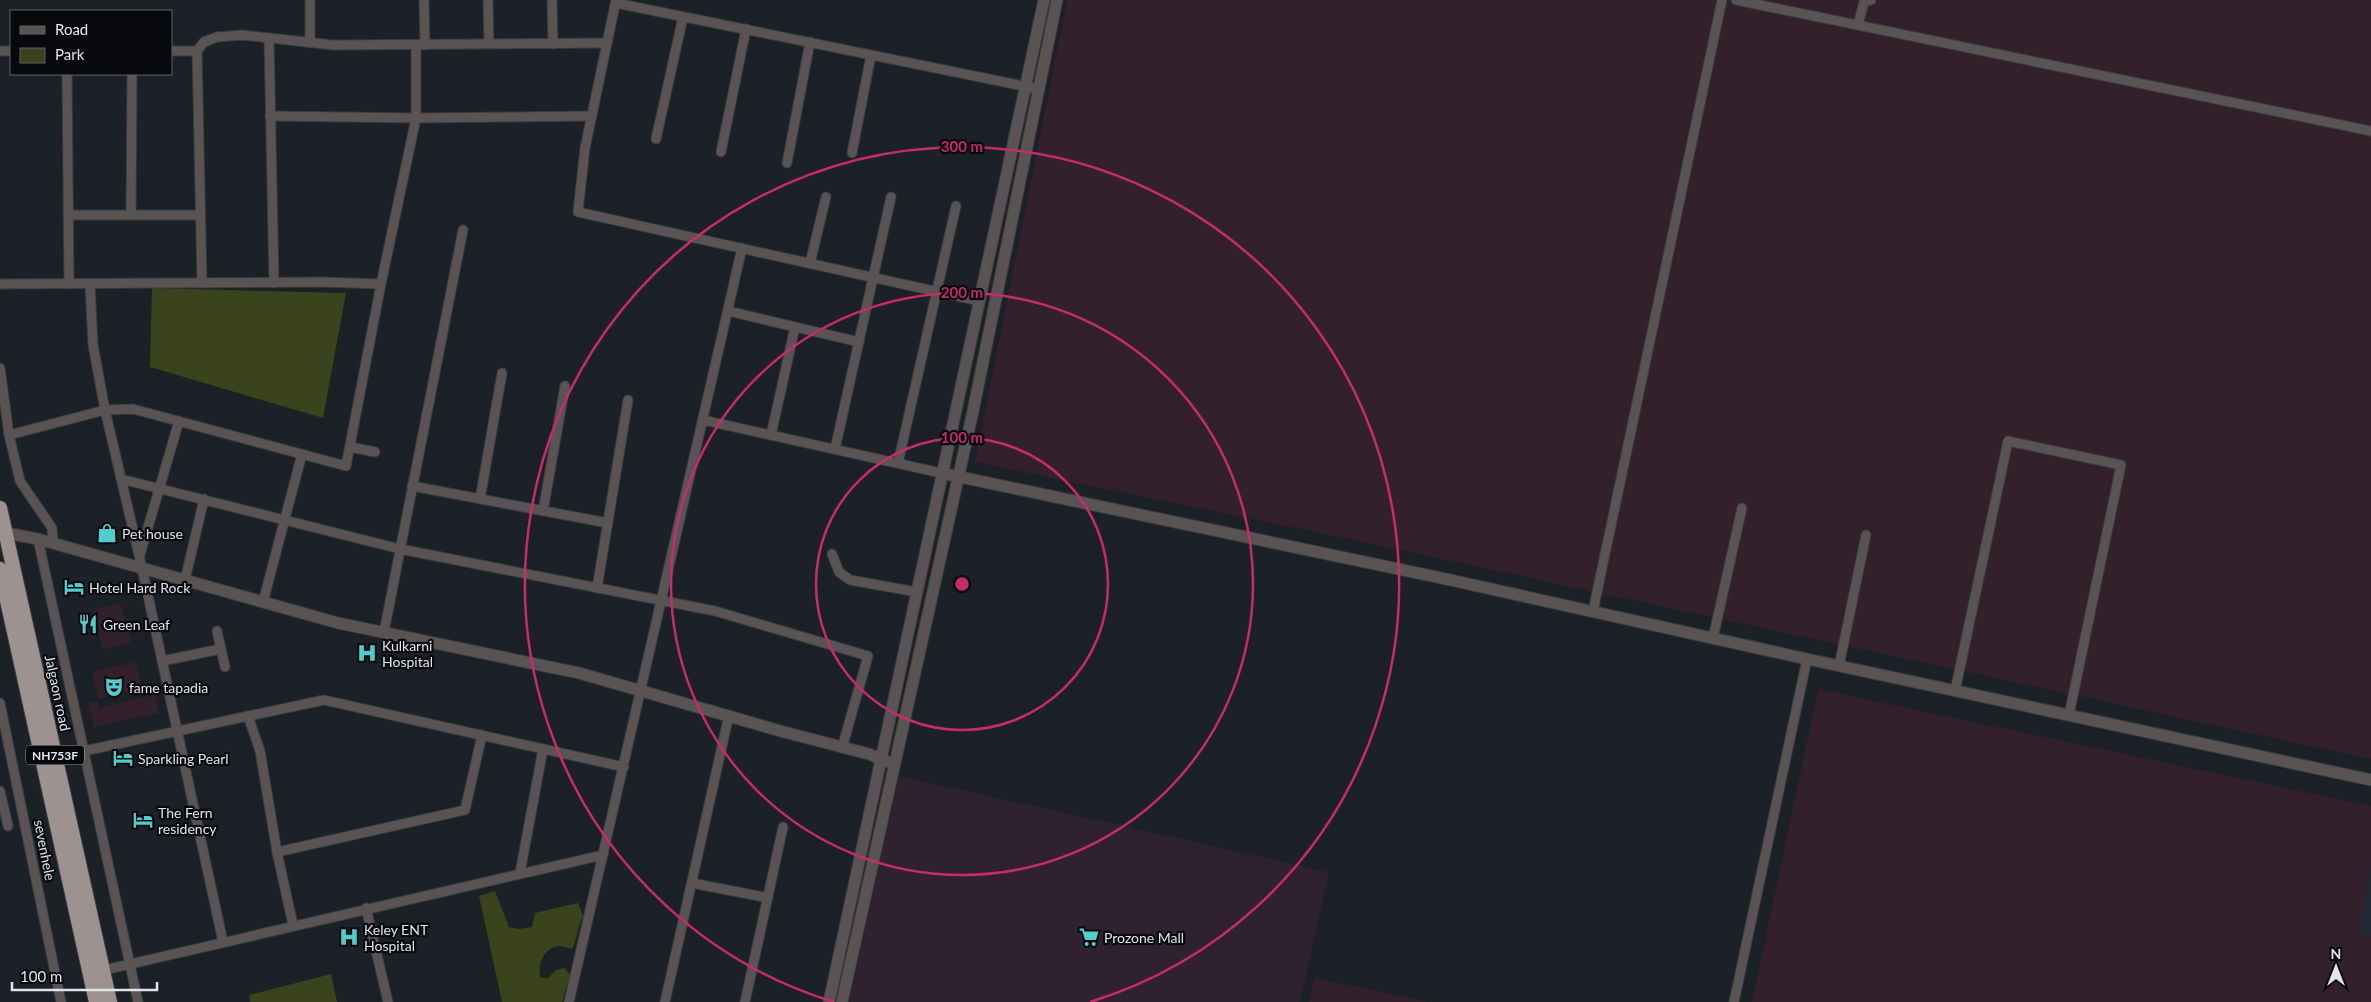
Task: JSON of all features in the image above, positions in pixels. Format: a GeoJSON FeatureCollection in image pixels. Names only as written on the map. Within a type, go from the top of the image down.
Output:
{"type":"FeatureCollection","features":[{"type":"Feature","properties":{"kind":"highway","name":"Jalgaon road"},"geometry":{"type":"LineString","coordinates":[[0,508],[2,531],[96,972],[96,1002]]}},
{"type":"Feature","properties":{"kind":"highway","name":"Jalgaon road"},"geometry":{"type":"LineString","coordinates":[[0,569],[96,972],[110,1002]]}},
{"type":"Feature","properties":{"kind":"street"},"geometry":{"type":"LineString","coordinates":[[310,0],[310,43]]}},
{"type":"Feature","properties":{"kind":"street"},"geometry":{"type":"LineString","coordinates":[[9,435],[105,410],[133,409],[346,466],[381,284],[416,118],[424,0]]}},
{"type":"Feature","properties":{"kind":"street"},"geometry":{"type":"LineString","coordinates":[[488,0],[489,44]]}},
{"type":"Feature","properties":{"kind":"street"},"geometry":{"type":"LineString","coordinates":[[552,0],[553,44]]}},
{"type":"Feature","properties":{"kind":"street"},"geometry":{"type":"LineString","coordinates":[[842,1002],[1006,255],[1044,0]]}},
{"type":"Feature","properties":{"kind":"street"},"geometry":{"type":"LineString","coordinates":[[829,1002],[979,301],[1032,87],[1057,0]]}},
{"type":"Feature","properties":{"kind":"street"},"geometry":{"type":"LineString","coordinates":[[1593,612],[1722,0]]}},
{"type":"Feature","properties":{"kind":"street"},"geometry":{"type":"LineString","coordinates":[[1858,25],[1864,2],[1871,0]]}},
{"type":"Feature","properties":{"kind":"street"},"geometry":{"type":"LineString","coordinates":[[979,301],[578,212],[585,148],[616,1],[684,17],[1032,87]]}},
{"type":"Feature","properties":{"kind":"street"},"geometry":{"type":"LineString","coordinates":[[1742,1],[2371,131]]}},
{"type":"Feature","properties":{"kind":"street"},"geometry":{"type":"LineString","coordinates":[[656,139],[684,17]]}},
{"type":"Feature","properties":{"kind":"street"},"geometry":{"type":"LineString","coordinates":[[721,152],[746,29]]}},
{"type":"Feature","properties":{"kind":"street"},"geometry":{"type":"LineString","coordinates":[[202,283],[197,52],[204,42],[242,35],[333,45],[607,43]]}},
{"type":"Feature","properties":{"kind":"street"},"geometry":{"type":"LineString","coordinates":[[268,38],[274,283]]}},
{"type":"Feature","properties":{"kind":"street"},"geometry":{"type":"LineString","coordinates":[[787,163],[810,42]]}},
{"type":"Feature","properties":{"kind":"street"},"geometry":{"type":"LineString","coordinates":[[172,52],[197,52]]}},
{"type":"Feature","properties":{"kind":"street"},"geometry":{"type":"LineString","coordinates":[[852,153],[872,55]]}},
{"type":"Feature","properties":{"kind":"street"},"geometry":{"type":"LineString","coordinates":[[67,75],[69,284]]}},
{"type":"Feature","properties":{"kind":"street"},"geometry":{"type":"LineString","coordinates":[[132,75],[132,215]]}},
{"type":"Feature","properties":{"kind":"street"},"geometry":{"type":"LineString","coordinates":[[270,116],[416,118],[592,116]]}},
{"type":"Feature","properties":{"kind":"street"},"geometry":{"type":"LineString","coordinates":[[810,263],[826,196]]}},
{"type":"Feature","properties":{"kind":"street"},"geometry":{"type":"LineString","coordinates":[[835,449],[892,197]]}},
{"type":"Feature","properties":{"kind":"street"},"geometry":{"type":"LineString","coordinates":[[898,463],[956,206]]}},
{"type":"Feature","properties":{"kind":"street"},"geometry":{"type":"LineString","coordinates":[[68,215],[200,215]]}},
{"type":"Feature","properties":{"kind":"street"},"geometry":{"type":"LineString","coordinates":[[384,632],[463,230]]}},
{"type":"Feature","properties":{"kind":"street"},"geometry":{"type":"LineString","coordinates":[[569,1002],[642,691],[742,248]]}},
{"type":"Feature","properties":{"kind":"street"},"geometry":{"type":"LineString","coordinates":[[0,284],[381,284]]}},
{"type":"Feature","properties":{"kind":"street"},"geometry":{"type":"LineString","coordinates":[[90,284],[93,345],[105,410],[178,731],[222,942]]}},
{"type":"Feature","properties":{"kind":"street"},"geometry":{"type":"LineString","coordinates":[[728,312],[859,342]]}},
{"type":"Feature","properties":{"kind":"street"},"geometry":{"type":"LineString","coordinates":[[771,435],[795,327]]}},
{"type":"Feature","properties":{"kind":"street"},"geometry":{"type":"LineString","coordinates":[[0,368],[9,435],[20,481],[52,528],[53,543]]}},
{"type":"Feature","properties":{"kind":"street"},"geometry":{"type":"LineString","coordinates":[[480,499],[502,373]]}},
{"type":"Feature","properties":{"kind":"street"},"geometry":{"type":"LineString","coordinates":[[543,511],[565,386]]}},
{"type":"Feature","properties":{"kind":"street"},"geometry":{"type":"LineString","coordinates":[[597,588],[628,400]]}},
{"type":"Feature","properties":{"kind":"street"},"geometry":{"type":"LineString","coordinates":[[703,420],[958,477],[1446,578],[1839,666],[2371,780]]}},
{"type":"Feature","properties":{"kind":"street"},"geometry":{"type":"LineString","coordinates":[[141,563],[179,421]]}},
{"type":"Feature","properties":{"kind":"street"},"geometry":{"type":"LineString","coordinates":[[1956,691],[2008,441],[2121,465],[2069,715]]}},
{"type":"Feature","properties":{"kind":"street"},"geometry":{"type":"LineString","coordinates":[[350,447],[375,452]]}},
{"type":"Feature","properties":{"kind":"street"},"geometry":{"type":"LineString","coordinates":[[263,602],[302,454]]}},
{"type":"Feature","properties":{"kind":"street"},"geometry":{"type":"LineString","coordinates":[[121,479],[400,549],[715,611],[868,656],[842,748]]}},
{"type":"Feature","properties":{"kind":"street"},"geometry":{"type":"LineString","coordinates":[[412,486],[608,523]]}},
{"type":"Feature","properties":{"kind":"street"},"geometry":{"type":"LineString","coordinates":[[185,580],[204,499]]}},
{"type":"Feature","properties":{"kind":"street"},"geometry":{"type":"LineString","coordinates":[[1713,638],[1742,508]]}},
{"type":"Feature","properties":{"kind":"street"},"geometry":{"type":"LineString","coordinates":[[2,531],[141,563],[185,580],[338,623],[580,674],[842,748],[896,758]]}},
{"type":"Feature","properties":{"kind":"street"},"geometry":{"type":"LineString","coordinates":[[1839,666],[1866,535]]}},
{"type":"Feature","properties":{"kind":"street"},"geometry":{"type":"LineString","coordinates":[[38,539],[138,1002]]}},
{"type":"Feature","properties":{"kind":"street"},"geometry":{"type":"LineString","coordinates":[[832,554],[839,572],[850,580],[917,592]]}},
{"type":"Feature","properties":{"kind":"street"},"geometry":{"type":"LineString","coordinates":[[217,631],[225,667]]}},
{"type":"Feature","properties":{"kind":"street"},"geometry":{"type":"LineString","coordinates":[[162,661],[221,649]]}},
{"type":"Feature","properties":{"kind":"street"},"geometry":{"type":"LineString","coordinates":[[1734,1002],[1807,659]]}},
{"type":"Feature","properties":{"kind":"street"},"geometry":{"type":"LineString","coordinates":[[84,751],[324,700],[624,767]]}},
{"type":"Feature","properties":{"kind":"street","name":"sevenhele"},"geometry":{"type":"LineString","coordinates":[[0,703],[61,1002]]}},
{"type":"Feature","properties":{"kind":"street"},"geometry":{"type":"LineString","coordinates":[[666,1002],[729,715]]}},
{"type":"Feature","properties":{"kind":"street"},"geometry":{"type":"LineString","coordinates":[[248,716],[260,751],[277,852],[293,925]]}},
{"type":"Feature","properties":{"kind":"street"},"geometry":{"type":"LineString","coordinates":[[277,852],[465,810],[482,735]]}},
{"type":"Feature","properties":{"kind":"street"},"geometry":{"type":"LineString","coordinates":[[520,873],[543,749]]}},
{"type":"Feature","properties":{"kind":"street"},"geometry":{"type":"LineString","coordinates":[[0,755],[11,752]]}},
{"type":"Feature","properties":{"kind":"street"},"geometry":{"type":"LineString","coordinates":[[0,791],[8,826]]}},
{"type":"Feature","properties":{"kind":"street"},"geometry":{"type":"LineString","coordinates":[[745,1002],[783,827]]}},
{"type":"Feature","properties":{"kind":"street"},"geometry":{"type":"LineString","coordinates":[[96,972],[366,908],[603,855]]}},
{"type":"Feature","properties":{"kind":"street"},"geometry":{"type":"LineString","coordinates":[[692,883],[768,898]]}},
{"type":"Feature","properties":{"kind":"street"},"geometry":{"type":"LineString","coordinates":[[366,908],[388,1002]]}},
{"type":"Feature","properties":{"kind":"shaded area"},"geometry":{"type":"Polygon","coordinates":[[[1067,0],[2371,0],[2371,759],[1349,539],[975,462],[1067,0]]]}},
{"type":"Feature","properties":{"kind":"shaded area"},"geometry":{"type":"Polygon","coordinates":[[[120,602],[131,642],[103,650],[92,610],[120,602]]]}},
{"type":"Feature","properties":{"kind":"shaded area"},"geometry":{"type":"Polygon","coordinates":[[[136,662],[142,688],[99,699],[92,672],[136,662]]]}},
{"type":"Feature","properties":{"kind":"shaded area"},"geometry":{"type":"Polygon","coordinates":[[[1818,689],[2371,806],[2371,1002],[1752,1002],[1818,689]]]}},
{"type":"Feature","properties":{"kind":"shaded area"},"geometry":{"type":"Polygon","coordinates":[[[155,695],[159,713],[94,727],[88,702],[97,700],[99,708],[155,695]]]}},
{"type":"Feature","properties":{"kind":"shaded area","name":"Prozone Mall"},"geometry":{"type":"Polygon","coordinates":[[[899,776],[1329,872],[1300,1002],[849,1002],[899,776]]]}},
{"type":"Feature","properties":{"kind":"shaded area"},"geometry":{"type":"Polygon","coordinates":[[[2371,867],[2371,935],[2358,932],[2371,867]]]}},
{"type":"Feature","properties":{"kind":"shaded area"},"geometry":{"type":"Polygon","coordinates":[[[1315,978],[1429,1002],[1309,1002],[1315,978]]]}},
{"type":"Feature","properties":{"kind":"green space"},"geometry":{"type":"Polygon","coordinates":[[[152,288],[346,293],[323,418],[150,367],[152,288]]]}},
{"type":"Feature","properties":{"kind":"green space"},"geometry":{"type":"Polygon","coordinates":[[[495,891],[509,927],[519,929],[532,927],[535,913],[578,903],[583,916],[572,949],[559,946],[554,947],[546,953],[540,968],[541,978],[548,978],[556,970],[565,968],[570,975],[562,1002],[502,1002],[479,896],[495,891]]]}},
{"type":"Feature","properties":{"kind":"green space"},"geometry":{"type":"Polygon","coordinates":[[[331,974],[337,1002],[250,1002],[249,995],[331,974]]]}},
{"type":"Feature","properties":{"kind":"place","name":"Pet house"},"geometry":{"type":"Point","coordinates":[107,533]}},
{"type":"Feature","properties":{"kind":"place","name":"Hotel Hard Rock"},"geometry":{"type":"Point","coordinates":[74,587]}},
{"type":"Feature","properties":{"kind":"place","name":"Green Leaf"},"geometry":{"type":"Point","coordinates":[88,624]}},
{"type":"Feature","properties":{"kind":"place","name":"Kulkarni Hospital"},"geometry":{"type":"Point","coordinates":[367,653]}},
{"type":"Feature","properties":{"kind":"place","name":"fame tapadia"},"geometry":{"type":"Point","coordinates":[114,687]}},
{"type":"Feature","properties":{"kind":"place","name":"Sparkling Pearl"},"geometry":{"type":"Point","coordinates":[123,758]}},
{"type":"Feature","properties":{"kind":"place","name":"The Fern residency"},"geometry":{"type":"Point","coordinates":[143,820]}},
{"type":"Feature","properties":{"kind":"place","name":"Keley ENT Hospital"},"geometry":{"type":"Point","coordinates":[349,937]}},
{"type":"Feature","properties":{"kind":"place","name":"Prozone Mall"},"geometry":{"type":"Point","coordinates":[1089,937]}}]}
